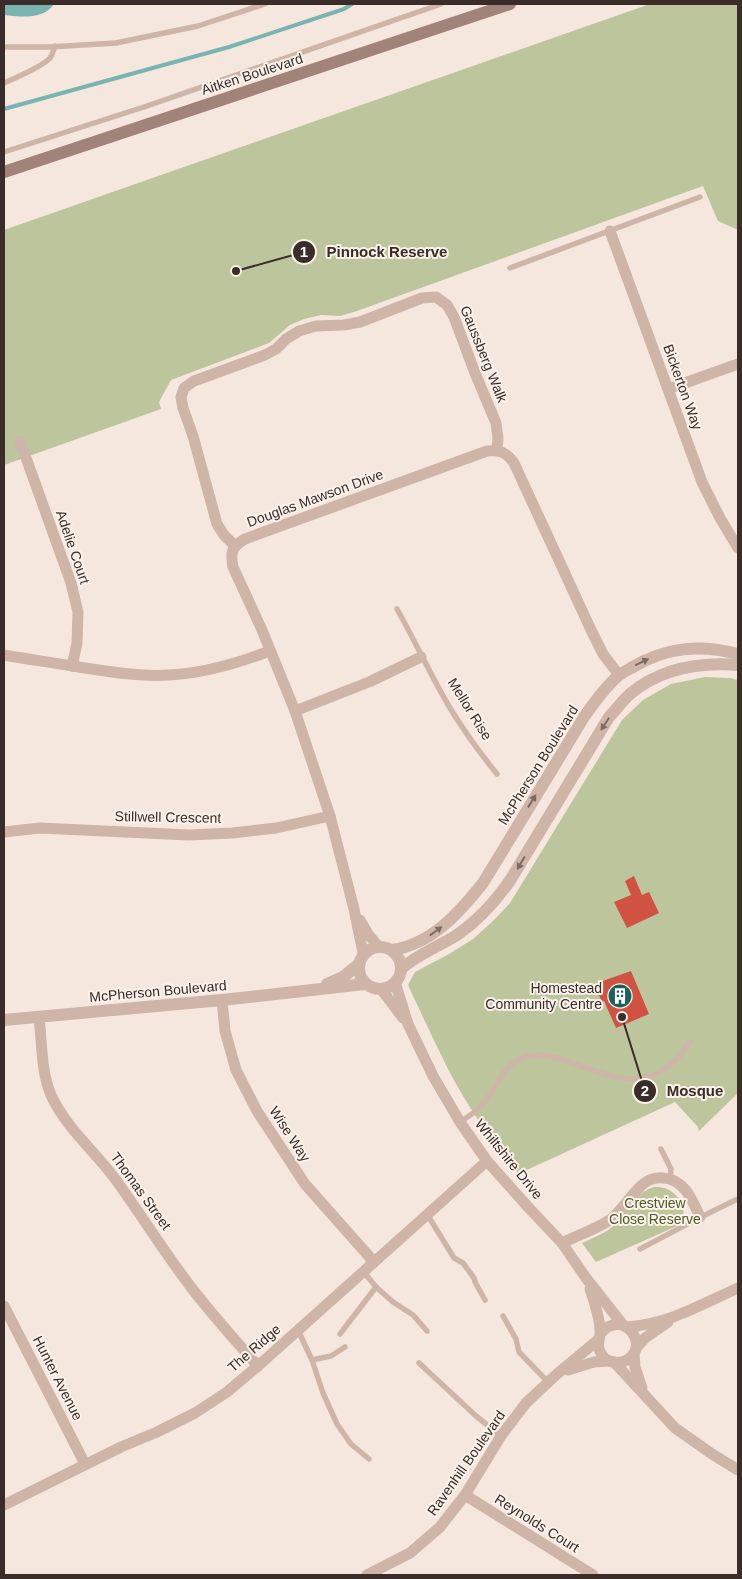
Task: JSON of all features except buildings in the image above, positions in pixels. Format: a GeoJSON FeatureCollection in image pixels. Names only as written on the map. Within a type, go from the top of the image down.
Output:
{"type":"FeatureCollection","features":[{"type":"Feature","properties":{"kind":"main road","name":"Aitken Boulevard"},"geometry":{"type":"LineString","coordinates":[[4,172],[510,4]]}},
{"type":"Feature","properties":{"kind":"street","name":"Bickerton Way"},"geometry":{"type":"LineString","coordinates":[[610,230],[702,482],[738,548]]}},
{"type":"Feature","properties":{"kind":"street","name":"Gaussberg Walk"},"geometry":{"type":"LineString","coordinates":[[235,546],[216,524],[195,445],[182,408],[181,398],[184,388],[194,381],[265,356],[299,331],[316,326],[344,325],[360,322],[422,298],[436,297],[447,305],[454,317],[496,423],[497,450]]}},
{"type":"Feature","properties":{"kind":"street"},"geometry":{"type":"LineString","coordinates":[[668,390],[738,364]]}},
{"type":"Feature","properties":{"kind":"street","name":"Adelie Court"},"geometry":{"type":"LineString","coordinates":[[20,441],[71,583],[78,612],[77,642],[72,666]]}},
{"type":"Feature","properties":{"kind":"street"},"geometry":{"type":"LineString","coordinates":[[497,450],[507,453],[514,462],[592,632],[603,654],[619,675]]}},
{"type":"Feature","properties":{"kind":"street","name":"Douglas Mawson Drive"},"geometry":{"type":"LineString","coordinates":[[235,546],[254,535],[487,451],[497,450]]}},
{"type":"Feature","properties":{"kind":"street"},"geometry":{"type":"LineString","coordinates":[[235,546],[231,556],[233,567],[262,630],[295,710],[330,816],[354,910],[361,959],[361,978],[366,984],[382,989],[390,987],[396,982],[401,969],[400,962],[392,950],[378,946],[369,949],[361,959]]}},
{"type":"Feature","properties":{"kind":"street","name":"McPherson Boulevard"},"geometry":{"type":"LineString","coordinates":[[392,950],[406,948],[425,939],[449,922],[467,903],[483,882],[584,717],[599,695],[619,675],[642,661],[667,652],[693,648],[718,649],[738,654]]}},
{"type":"Feature","properties":{"kind":"street"},"geometry":{"type":"LineString","coordinates":[[4,655],[138,676],[207,671],[238,663],[270,650]]}},
{"type":"Feature","properties":{"kind":"street"},"geometry":{"type":"LineString","coordinates":[[295,710],[369,682],[421,657]]}},
{"type":"Feature","properties":{"kind":"street"},"geometry":{"type":"LineString","coordinates":[[401,969],[412,959],[457,934],[479,918],[497,900],[511,880],[609,717],[629,695],[654,679],[677,669],[704,664],[738,665]]}},
{"type":"Feature","properties":{"kind":"street","name":"Stillwell Crescent"},"geometry":{"type":"LineString","coordinates":[[4,832],[40,828],[189,835],[233,833],[276,828],[330,816]]}},
{"type":"Feature","properties":{"kind":"street"},"geometry":{"type":"LineString","coordinates":[[354,910],[368,934],[378,946]]}},
{"type":"Feature","properties":{"kind":"street","name":"McPherson Boulevard"},"geometry":{"type":"LineString","coordinates":[[316,989],[343,977],[361,959]]}},
{"type":"Feature","properties":{"kind":"street","name":"Whiltshire Drive"},"geometry":{"type":"LineString","coordinates":[[396,982],[408,1024],[433,1076],[460,1122],[487,1161],[562,1243],[586,1278],[625,1326]]}},
{"type":"Feature","properties":{"kind":"street","name":"McPherson Boulevard"},"geometry":{"type":"LineString","coordinates":[[4,1020],[284,994],[366,984]]}},
{"type":"Feature","properties":{"kind":"street","name":"Whiltshire Drive"},"geometry":{"type":"LineString","coordinates":[[382,989],[408,1024]]}},
{"type":"Feature","properties":{"kind":"street","name":"Wise Way"},"geometry":{"type":"LineString","coordinates":[[222,1000],[225,1031],[236,1070],[257,1111],[305,1184],[374,1262]]}},
{"type":"Feature","properties":{"kind":"street","name":"Thomas Street"},"geometry":{"type":"LineString","coordinates":[[39,1017],[45,1072],[51,1095],[64,1118],[118,1182],[193,1290],[258,1366]]}},
{"type":"Feature","properties":{"kind":"street","name":"The Ridge"},"geometry":{"type":"LineString","coordinates":[[4,1505],[85,1464],[195,1413],[227,1392],[487,1161]]}},
{"type":"Feature","properties":{"kind":"street"},"geometry":{"type":"LineString","coordinates":[[562,1243],[609,1220],[623,1208],[639,1188],[648,1181],[658,1177],[670,1178],[680,1184],[688,1193],[700,1217]]}},
{"type":"Feature","properties":{"kind":"street","name":"Whiltshire Drive"},"geometry":{"type":"LineString","coordinates":[[586,1278],[595,1302],[599,1337]]}},
{"type":"Feature","properties":{"kind":"street"},"geometry":{"type":"LineString","coordinates":[[738,1288],[675,1317],[659,1322],[625,1326],[618,1324],[608,1327],[599,1337],[598,1346],[600,1352],[675,1428],[738,1470]]}},
{"type":"Feature","properties":{"kind":"street","name":"Hunter Avenue"},"geometry":{"type":"LineString","coordinates":[[4,1306],[85,1464]]}},
{"type":"Feature","properties":{"kind":"street"},"geometry":{"type":"LineString","coordinates":[[611,1362],[626,1361],[645,1338],[675,1317]]}},
{"type":"Feature","properties":{"kind":"street"},"geometry":{"type":"LineString","coordinates":[[625,1326],[635,1336],[635,1368],[639,1382],[649,1401]]}},
{"type":"Feature","properties":{"kind":"street","name":"Ravenhill Boulevard"},"geometry":{"type":"LineString","coordinates":[[366,1575],[410,1553],[440,1528],[465,1495],[501,1436],[526,1403],[599,1337]]}},
{"type":"Feature","properties":{"kind":"street","name":"Ravenhill Boulevard"},"geometry":{"type":"LineString","coordinates":[[557,1374],[594,1362],[611,1362]]}},
{"type":"Feature","properties":{"kind":"street","name":"Reynolds Court"},"geometry":{"type":"LineString","coordinates":[[465,1495],[593,1575]]}},
{"type":"Feature","properties":{"kind":"lane"},"geometry":{"type":"LineString","coordinates":[[4,47],[116,42],[198,26],[265,4]]}},
{"type":"Feature","properties":{"kind":"lane"},"geometry":{"type":"LineString","coordinates":[[4,152],[156,103],[441,4]]}},
{"type":"Feature","properties":{"kind":"lane"},"geometry":{"type":"LineString","coordinates":[[4,83],[47,61],[52,56],[54,46]]}},
{"type":"Feature","properties":{"kind":"lane"},"geometry":{"type":"LineString","coordinates":[[510,268],[700,197]]}},
{"type":"Feature","properties":{"kind":"lane","name":"Mellor Rise"},"geometry":{"type":"LineString","coordinates":[[397,609],[450,709],[497,774]]}},
{"type":"Feature","properties":{"kind":"lane"},"geometry":{"type":"LineString","coordinates":[[460,1122],[482,1105],[507,1070],[519,1059],[537,1054],[554,1057],[610,1075],[639,1079],[669,1067],[690,1042]]}},
{"type":"Feature","properties":{"kind":"lane"},"geometry":{"type":"LineString","coordinates":[[661,1149],[671,1169],[670,1178]]}},
{"type":"Feature","properties":{"kind":"lane"},"geometry":{"type":"LineString","coordinates":[[640,1249],[738,1199]]}},
{"type":"Feature","properties":{"kind":"lane"},"geometry":{"type":"LineString","coordinates":[[428,1214],[454,1258],[463,1263],[474,1278],[485,1300]]}},
{"type":"Feature","properties":{"kind":"lane"},"geometry":{"type":"LineString","coordinates":[[363,1271],[376,1287],[413,1316],[427,1331]]}},
{"type":"Feature","properties":{"kind":"lane"},"geometry":{"type":"LineString","coordinates":[[340,1334],[376,1287]]}},
{"type":"Feature","properties":{"kind":"lane"},"geometry":{"type":"LineString","coordinates":[[503,1316],[516,1339],[519,1352],[548,1382]]}},
{"type":"Feature","properties":{"kind":"lane"},"geometry":{"type":"LineString","coordinates":[[298,1330],[337,1424],[351,1444],[369,1459]]}},
{"type":"Feature","properties":{"kind":"lane"},"geometry":{"type":"LineString","coordinates":[[312,1360],[331,1356],[345,1346]]}},
{"type":"Feature","properties":{"kind":"lane"},"geometry":{"type":"LineString","coordinates":[[419,1363],[476,1416],[501,1436]]}},
{"type":"Feature","properties":{"kind":"green space"},"geometry":{"type":"Polygon","coordinates":[[[650,4],[738,4],[738,230],[718,221],[703,186],[357,311],[340,316],[321,315],[304,319],[290,325],[269,343],[171,380],[159,402],[161,409],[4,465],[4,230],[650,4]]]}},
{"type":"Feature","properties":{"kind":"green space"},"geometry":{"type":"Polygon","coordinates":[[[705,677],[738,680],[738,1093],[699,1131],[698,1127],[675,1102],[518,1174],[489,1136],[463,1096],[408,985],[415,972],[473,939],[510,903],[622,720],[643,700],[671,684],[705,677]]]}},
{"type":"Feature","properties":{"kind":"green space","name":"Crestview Close Reserve"},"geometry":{"type":"Polygon","coordinates":[[[654,1187],[667,1189],[678,1197],[684,1212],[681,1222],[677,1226],[596,1262],[582,1243],[611,1228],[635,1199],[654,1187]]]}},
{"type":"Feature","properties":{"kind":"water"},"geometry":{"type":"Polygon","coordinates":[[[4,4],[54,4],[44,13],[24,17],[4,15],[4,4]]]}},
{"type":"Feature","properties":{"kind":"waterway"},"geometry":{"type":"LineString","coordinates":[[4,109],[229,47],[344,9],[352,4]]}},
{"type":"Feature","properties":{"kind":"place","name":"Pinnock Reserve"},"geometry":{"type":"Point","coordinates":[236,271]}},
{"type":"Feature","properties":{"kind":"place","name":"Homestead Community Centre"},"geometry":{"type":"Point","coordinates":[620,996]}},
{"type":"Feature","properties":{"kind":"place","name":"Mosque"},"geometry":{"type":"Point","coordinates":[622,1017]}}]}
